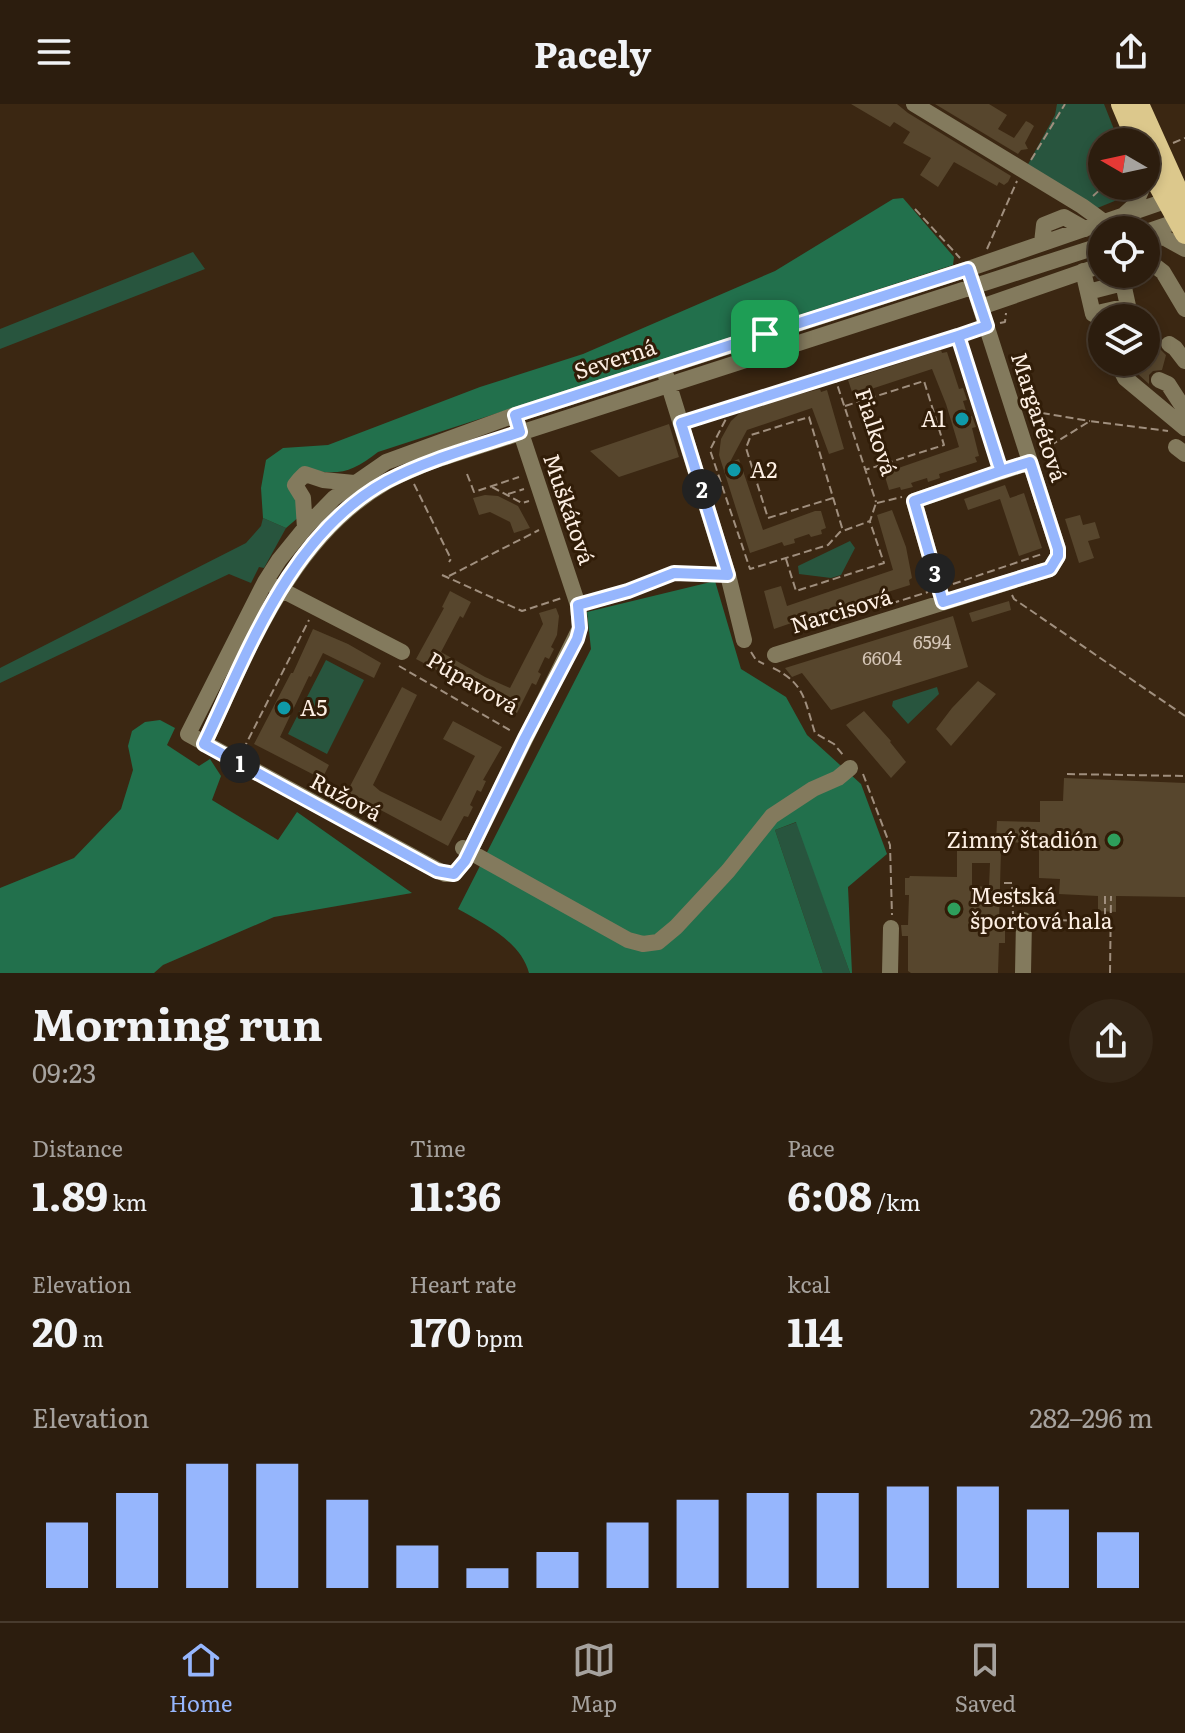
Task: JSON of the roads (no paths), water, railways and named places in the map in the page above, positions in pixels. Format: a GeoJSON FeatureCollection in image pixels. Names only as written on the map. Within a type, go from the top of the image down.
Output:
{"type":"FeatureCollection","features":[{"type":"Feature","properties":{"kind":"main road"},"geometry":{"type":"LineString","coordinates":[[1121,104],[1131,128]]}},
{"type":"Feature","properties":{"kind":"main road"},"geometry":{"type":"LineString","coordinates":[[1139,104],[1180,213]]}},
{"type":"Feature","properties":{"kind":"main road"},"geometry":{"type":"LineString","coordinates":[[1160,184],[1180,213]]}},
{"type":"Feature","properties":{"kind":"street"},"geometry":{"type":"LineString","coordinates":[[914,104],[1096,216]]}},
{"type":"Feature","properties":{"kind":"street"},"geometry":{"type":"LineString","coordinates":[[1122,216],[1137,200]]}},
{"type":"Feature","properties":{"kind":"street"},"geometry":{"type":"LineString","coordinates":[[1160,225],[1180,213]]}},
{"type":"Feature","properties":{"kind":"street","name":"Severná"},"geometry":{"type":"LineString","coordinates":[[1122,216],[1180,213]]}},
{"type":"Feature","properties":{"kind":"street","name":"Severná"},"geometry":{"type":"LineString","coordinates":[[1088,228],[1042,243],[974,272],[669,384],[430,462],[386,482],[347,511],[308,551],[263,621],[204,744],[188,734],[265,582],[305,528],[334,498],[386,462],[515,415],[663,367],[974,272],[1088,248]]}},
{"type":"Feature","properties":{"kind":"street"},"geometry":{"type":"LineString","coordinates":[[1160,237],[1185,249]]}},
{"type":"Feature","properties":{"kind":"street"},"geometry":{"type":"LineString","coordinates":[[981,307],[1088,269]]}},
{"type":"Feature","properties":{"kind":"street"},"geometry":{"type":"LineString","coordinates":[[1160,270],[1185,309]]}},
{"type":"Feature","properties":{"kind":"street"},"geometry":{"type":"LineString","coordinates":[[1083,271],[1088,292]]}},
{"type":"Feature","properties":{"kind":"street","name":"Margarétová"},"geometry":{"type":"LineString","coordinates":[[974,272],[981,307],[1057,556]]}},
{"type":"Feature","properties":{"kind":"street"},"geometry":{"type":"LineString","coordinates":[[1160,342],[1175,348],[1185,361]]}},
{"type":"Feature","properties":{"kind":"street"},"geometry":{"type":"LineString","coordinates":[[663,367],[728,575],[744,640]]}},
{"type":"Feature","properties":{"kind":"street"},"geometry":{"type":"LineString","coordinates":[[1132,376],[1180,412]]}},
{"type":"Feature","properties":{"kind":"street"},"geometry":{"type":"LineString","coordinates":[[1159,380],[1168,384],[1180,412],[1181,441]]}},
{"type":"Feature","properties":{"kind":"street","name":"Muškátová"},"geometry":{"type":"LineString","coordinates":[[465,853],[580,628],[576,599],[515,415]]}},
{"type":"Feature","properties":{"kind":"street","name":"Fialková"},"geometry":{"type":"LineString","coordinates":[[941,595],[914,501],[1029,461]]}},
{"type":"Feature","properties":{"kind":"street"},"geometry":{"type":"LineString","coordinates":[[305,528],[303,498],[295,485],[305,474],[323,480],[354,483]]}},
{"type":"Feature","properties":{"kind":"street"},"geometry":{"type":"LineString","coordinates":[[299,480],[334,498],[347,511]]}},
{"type":"Feature","properties":{"kind":"street","name":"Narcisová"},"geometry":{"type":"LineString","coordinates":[[775,655],[941,595],[1008,582],[1050,569],[1057,556]]}},
{"type":"Feature","properties":{"kind":"street","name":"Púpavová"},"geometry":{"type":"LineString","coordinates":[[265,582],[316,608],[400,659]]}},
{"type":"Feature","properties":{"kind":"street","name":"Ružová"},"geometry":{"type":"LineString","coordinates":[[204,744],[445,874],[454,874],[465,853]]}},
{"type":"Feature","properties":{"kind":"street"},"geometry":{"type":"LineString","coordinates":[[465,853],[628,940],[643,944],[658,942],[728,871],[772,816],[850,768]]}},
{"type":"Feature","properties":{"kind":"street"},"geometry":{"type":"LineString","coordinates":[[1023,973],[1024,920]]}},
{"type":"Feature","properties":{"kind":"street"},"geometry":{"type":"LineString","coordinates":[[890,973],[891,928]]}},
{"type":"Feature","properties":{"kind":"place","name":"A1"},"geometry":{"type":"Point","coordinates":[962,419]}},
{"type":"Feature","properties":{"kind":"place","name":"A2"},"geometry":{"type":"Point","coordinates":[734,470]}},
{"type":"Feature","properties":{"kind":"place","name":"A5"},"geometry":{"type":"Point","coordinates":[284,708]}},
{"type":"Feature","properties":{"kind":"place","name":"Zimný štadión"},"geometry":{"type":"Point","coordinates":[1114,840]}},
{"type":"Feature","properties":{"kind":"place","name":"Mestská športová hala"},"geometry":{"type":"Point","coordinates":[954,909]}}]}
